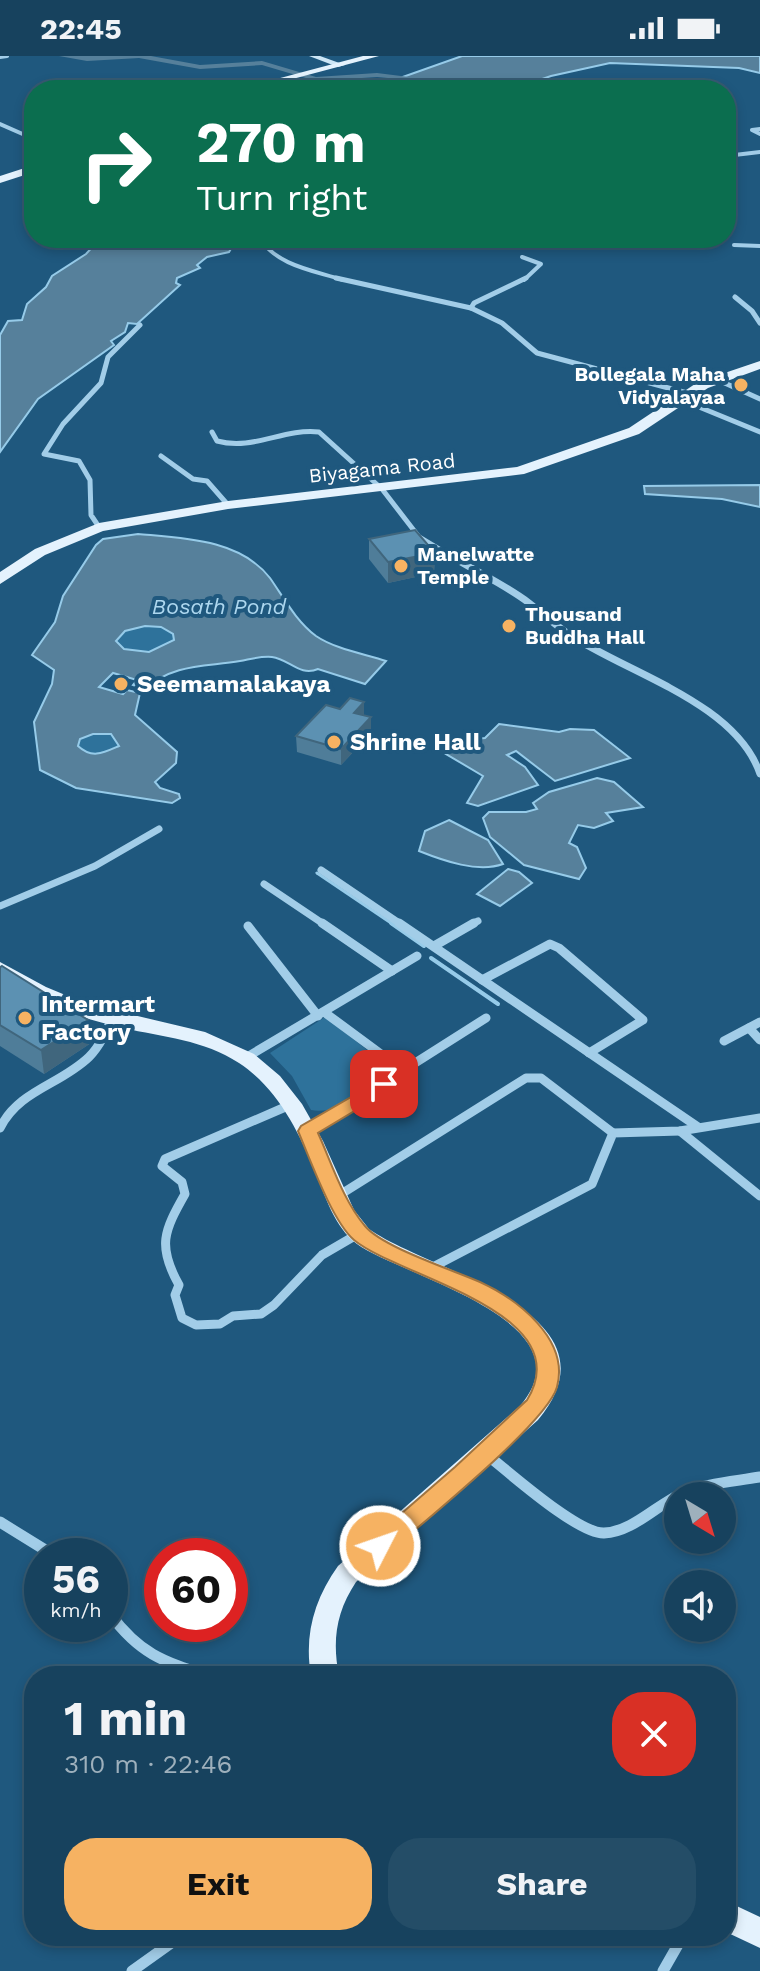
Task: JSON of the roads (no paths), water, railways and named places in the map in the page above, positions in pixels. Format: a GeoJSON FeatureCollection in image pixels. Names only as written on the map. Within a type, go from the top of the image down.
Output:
{"type":"FeatureCollection","features":[{"type":"Feature","properties":{"kind":"main road"},"geometry":{"type":"LineString","coordinates":[[313,56],[341,65]]}},
{"type":"Feature","properties":{"kind":"main road"},"geometry":{"type":"LineString","coordinates":[[279,80],[374,56]]}},
{"type":"Feature","properties":{"kind":"main road"},"geometry":{"type":"LineString","coordinates":[[0,180],[24,172]]}},
{"type":"Feature","properties":{"kind":"main road","name":"Biyagama Road"},"geometry":{"type":"LineString","coordinates":[[0,579],[40,552],[99,527],[228,505],[519,471],[634,431],[718,380],[760,365]]}},
{"type":"Feature","properties":{"kind":"main road"},"geometry":{"type":"LineString","coordinates":[[0,968],[23,985],[58,1003],[161,1027],[212,1042],[246,1058],[271,1080],[308,1131],[337,1197],[359,1233],[381,1248],[479,1291],[529,1326],[545,1357],[548,1368],[546,1387],[535,1406],[485,1454],[347,1574],[334,1591],[321,1633],[324,1666]]}},
{"type":"Feature","properties":{"kind":"main road"},"geometry":{"type":"LineString","coordinates":[[736,1921],[760,1933]]}},
{"type":"Feature","properties":{"kind":"street"},"geometry":{"type":"LineString","coordinates":[[0,57],[7,56]]}},
{"type":"Feature","properties":{"kind":"street"},"geometry":{"type":"LineString","coordinates":[[0,124],[24,135]]}},
{"type":"Feature","properties":{"kind":"street"},"geometry":{"type":"LineString","coordinates":[[736,155],[760,152]]}},
{"type":"Feature","properties":{"kind":"street"},"geometry":{"type":"LineString","coordinates":[[736,245],[760,246]]}},
{"type":"Feature","properties":{"kind":"street"},"geometry":{"type":"LineString","coordinates":[[266,248],[285,262],[349,282],[471,308],[502,323],[537,353],[686,397],[760,432]]}},
{"type":"Feature","properties":{"kind":"street"},"geometry":{"type":"LineString","coordinates":[[471,308],[474,303],[522,282],[541,264],[522,257]]}},
{"type":"Feature","properties":{"kind":"street"},"geometry":{"type":"LineString","coordinates":[[735,297],[752,311],[760,323]]}},
{"type":"Feature","properties":{"kind":"street"},"geometry":{"type":"LineString","coordinates":[[99,527],[91,515],[90,480],[79,461],[44,454],[63,424],[101,383],[108,357],[140,325]]}},
{"type":"Feature","properties":{"kind":"street"},"geometry":{"type":"LineString","coordinates":[[718,380],[760,399]]}},
{"type":"Feature","properties":{"kind":"street"},"geometry":{"type":"LineString","coordinates":[[212,432],[217,441],[225,445],[252,446],[296,432],[319,432],[382,489],[419,537],[526,601],[568,634],[678,692],[718,719],[755,759],[760,774]]}},
{"type":"Feature","properties":{"kind":"street"},"geometry":{"type":"LineString","coordinates":[[161,456],[193,479],[207,481],[228,505]]}},
{"type":"Feature","properties":{"kind":"street"},"geometry":{"type":"LineString","coordinates":[[0,906],[95,866],[159,829]]}},
{"type":"Feature","properties":{"kind":"street"},"geometry":{"type":"LineString","coordinates":[[321,870],[698,1127]]}},
{"type":"Feature","properties":{"kind":"street"},"geometry":{"type":"LineString","coordinates":[[264,884],[392,971]]}},
{"type":"Feature","properties":{"kind":"street"},"geometry":{"type":"LineString","coordinates":[[434,946],[478,921]]}},
{"type":"Feature","properties":{"kind":"street"},"geometry":{"type":"LineString","coordinates":[[248,926],[321,1014],[404,1071]]}},
{"type":"Feature","properties":{"kind":"street"},"geometry":{"type":"LineString","coordinates":[[482,980],[550,944],[559,948],[643,1020],[589,1053]]}},
{"type":"Feature","properties":{"kind":"street"},"geometry":{"type":"LineString","coordinates":[[246,1058],[417,956]]}},
{"type":"Feature","properties":{"kind":"street"},"geometry":{"type":"LineString","coordinates":[[0,1128],[3,1119],[18,1103],[84,1061],[97,1048],[112,1018]]}},
{"type":"Feature","properties":{"kind":"street"},"geometry":{"type":"LineString","coordinates":[[308,1131],[486,1018]]}},
{"type":"Feature","properties":{"kind":"street"},"geometry":{"type":"LineString","coordinates":[[724,1041],[760,1022]]}},
{"type":"Feature","properties":{"kind":"street"},"geometry":{"type":"LineString","coordinates":[[749,1028],[760,1040]]}},
{"type":"Feature","properties":{"kind":"street"},"geometry":{"type":"LineString","coordinates":[[337,1197],[526,1078],[541,1078],[613,1133],[680,1131],[760,1118]]}},
{"type":"Feature","properties":{"kind":"street"},"geometry":{"type":"LineString","coordinates":[[290,1105],[165,1159],[162,1166],[182,1182],[185,1194],[171,1218],[163,1246],[165,1262],[179,1285],[175,1295],[182,1318],[196,1325],[220,1324],[233,1316],[261,1314],[274,1305],[322,1255],[359,1233]]}},
{"type":"Feature","properties":{"kind":"street"},"geometry":{"type":"LineString","coordinates":[[680,1131],[760,1196]]}},
{"type":"Feature","properties":{"kind":"street"},"geometry":{"type":"LineString","coordinates":[[430,1269],[468,1246],[592,1184],[600,1175],[606,1141],[613,1133]]}},
{"type":"Feature","properties":{"kind":"street"},"geometry":{"type":"LineString","coordinates":[[485,1454],[560,1512],[592,1531],[604,1533],[621,1529],[687,1491],[760,1477]]}},
{"type":"Feature","properties":{"kind":"street"},"geometry":{"type":"LineString","coordinates":[[0,1522],[29,1538]]}},
{"type":"Feature","properties":{"kind":"street"},"geometry":{"type":"LineString","coordinates":[[128,1638],[151,1658],[176,1666]]}},
{"type":"Feature","properties":{"kind":"street"},"geometry":{"type":"LineString","coordinates":[[132,1971],[167,1946]]}},
{"type":"Feature","properties":{"kind":"street"},"geometry":{"type":"LineString","coordinates":[[663,1971],[677,1946]]}},
{"type":"Feature","properties":{"kind":"water"},"geometry":{"type":"Polygon","coordinates":[[[462,56],[760,56],[760,73],[739,68],[610,63],[539,80],[394,80],[462,56]]]}},
{"type":"Feature","properties":{"kind":"water"},"geometry":{"type":"Polygon","coordinates":[[[92,248],[231,248],[229,252],[207,257],[197,265],[200,268],[177,278],[176,283],[180,285],[137,324],[128,323],[125,332],[111,341],[114,345],[38,399],[0,452],[0,335],[8,321],[22,320],[27,304],[46,287],[52,276],[92,248]]]}},
{"type":"Feature","properties":{"kind":"water"},"geometry":{"type":"Polygon","coordinates":[[[760,485],[760,507],[722,499],[645,494],[644,486],[760,485]]]}},
{"type":"Feature","properties":{"kind":"water","name":"Bosath Pond"},"geometry":{"type":"Polygon","coordinates":[[[138,534],[191,539],[227,548],[258,565],[296,616],[316,636],[341,648],[386,661],[365,684],[318,669],[306,671],[278,658],[268,657],[179,670],[145,689],[133,685],[137,680],[113,673],[99,687],[123,694],[127,690],[140,693],[135,715],[177,752],[176,763],[155,782],[160,788],[179,794],[180,798],[172,803],[76,788],[40,770],[34,722],[52,684],[54,670],[32,655],[55,622],[63,596],[103,539],[138,534]],[[145,626],[125,631],[116,641],[124,649],[149,652],[174,640],[173,634],[161,627],[145,626]],[[93,734],[80,739],[78,746],[93,754],[119,746],[111,734],[93,734]]]}},
{"type":"Feature","properties":{"kind":"water"},"geometry":{"type":"Polygon","coordinates":[[[499,724],[559,732],[594,730],[630,758],[555,781],[516,751],[507,755],[525,767],[538,785],[478,806],[467,803],[483,776],[446,754],[462,740],[485,738],[499,724]]]}},
{"type":"Feature","properties":{"kind":"water"},"geometry":{"type":"Polygon","coordinates":[[[597,778],[614,782],[643,807],[606,813],[613,821],[594,828],[578,825],[569,843],[577,847],[586,868],[579,879],[524,865],[490,837],[483,818],[489,812],[537,809],[533,803],[549,792],[597,778]]]}},
{"type":"Feature","properties":{"kind":"water"},"geometry":{"type":"Polygon","coordinates":[[[449,820],[488,840],[503,864],[472,866],[419,851],[425,831],[449,820]]]}},
{"type":"Feature","properties":{"kind":"water"},"geometry":{"type":"Polygon","coordinates":[[[508,869],[519,872],[532,883],[500,906],[477,894],[508,869]]]}},
{"type":"Feature","properties":{"kind":"waterway"},"geometry":{"type":"LineString","coordinates":[[63,56],[87,59],[139,56],[200,67],[262,63],[316,79],[377,75],[421,79]]}},
{"type":"Feature","properties":{"kind":"waterway"},"geometry":{"type":"LineString","coordinates":[[317,873],[394,925]]}},
{"type":"Feature","properties":{"kind":"waterway"},"geometry":{"type":"LineString","coordinates":[[391,923],[424,946]]}},
{"type":"Feature","properties":{"kind":"waterway"},"geometry":{"type":"LineString","coordinates":[[431,958],[498,1004]]}},
{"type":"Feature","properties":{"kind":"place","name":"Bollegala Maha Vidyalayaa"},"geometry":{"type":"Point","coordinates":[741,385]}},
{"type":"Feature","properties":{"kind":"place","name":"Manelwatte Temple"},"geometry":{"type":"Point","coordinates":[401,566]}},
{"type":"Feature","properties":{"kind":"place","name":"Thousand Buddha Hall"},"geometry":{"type":"Point","coordinates":[509,626]}},
{"type":"Feature","properties":{"kind":"place","name":"Seemamalakaya"},"geometry":{"type":"Point","coordinates":[121,684]}},
{"type":"Feature","properties":{"kind":"place","name":"Shrine Hall"},"geometry":{"type":"Point","coordinates":[334,742]}},
{"type":"Feature","properties":{"kind":"place","name":"Intermart Factory"},"geometry":{"type":"Point","coordinates":[25,1018]}}]}
